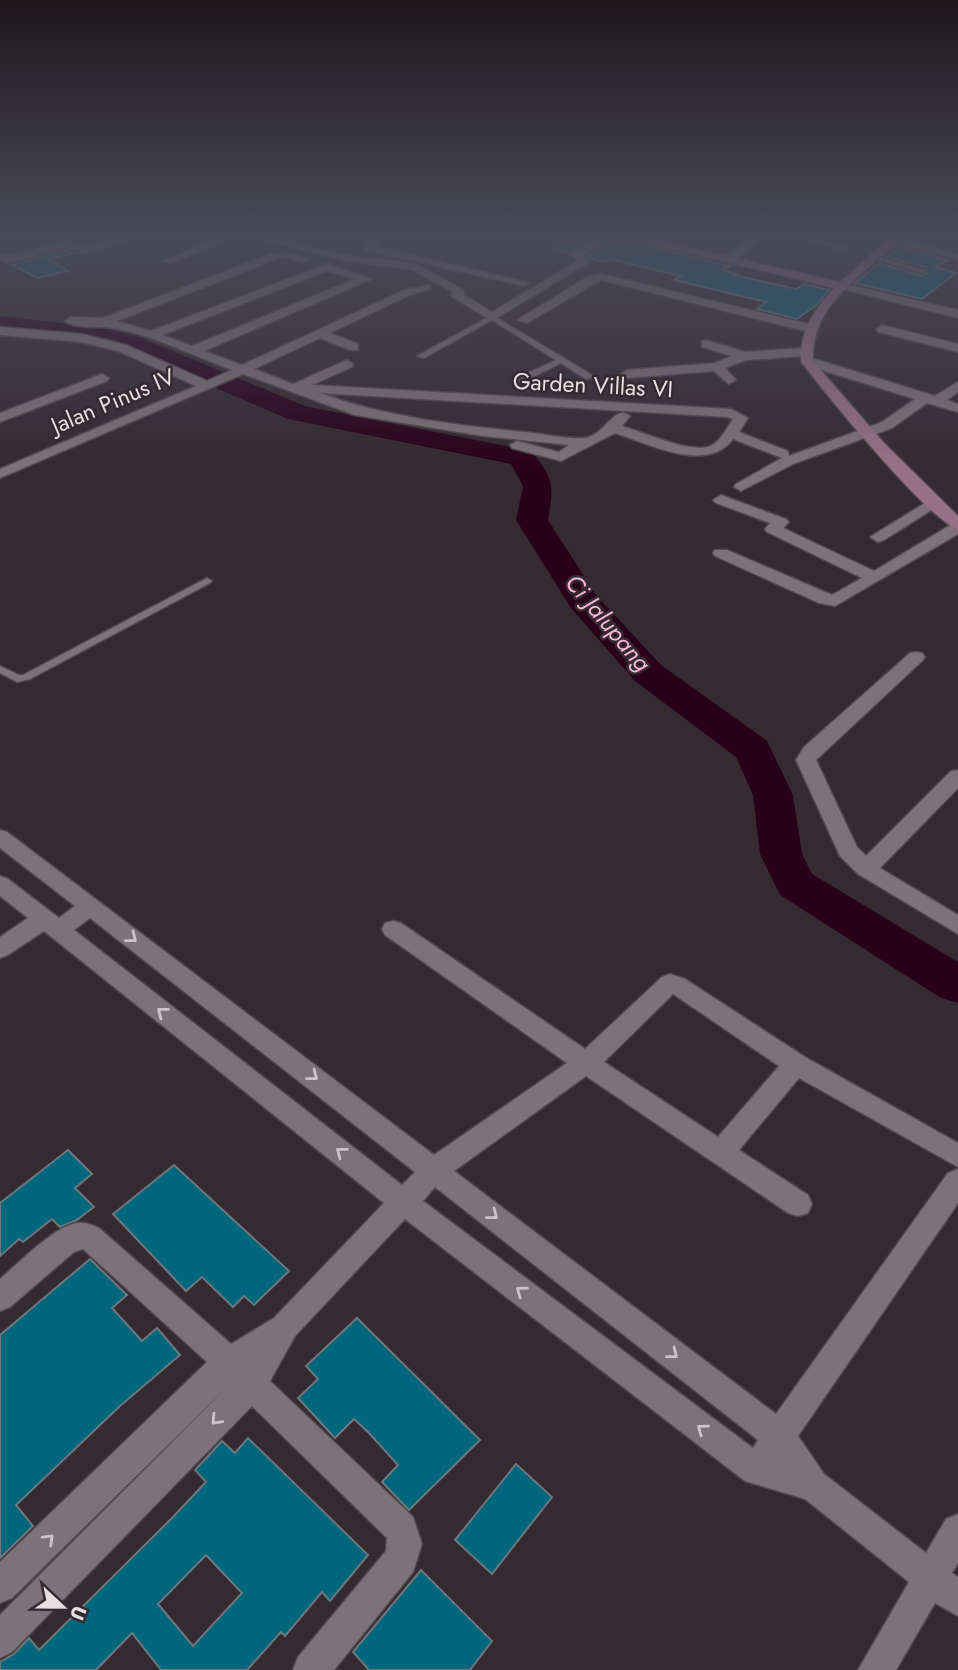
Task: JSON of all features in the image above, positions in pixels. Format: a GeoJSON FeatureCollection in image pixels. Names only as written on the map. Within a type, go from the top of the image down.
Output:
{"type":"FeatureCollection","features":[{"type":"Feature","properties":{"kind":"main road"},"geometry":{"type":"LineString","coordinates":[[821,313],[809,328],[806,356],[866,433],[958,526]]}},
{"type":"Feature","properties":{"kind":"street"},"geometry":{"type":"LineString","coordinates":[[104,322],[127,313]]}},
{"type":"Feature","properties":{"kind":"street"},"geometry":{"type":"LineString","coordinates":[[152,335],[209,313]]}},
{"type":"Feature","properties":{"kind":"street"},"geometry":{"type":"LineString","coordinates":[[192,351],[294,313]]}},
{"type":"Feature","properties":{"kind":"street","name":"Jalan Pinus IV"},"geometry":{"type":"LineString","coordinates":[[0,474],[210,384],[362,313]]}},
{"type":"Feature","properties":{"kind":"street"},"geometry":{"type":"LineString","coordinates":[[485,313],[492,317],[499,313]]}},
{"type":"Feature","properties":{"kind":"street"},"geometry":{"type":"LineString","coordinates":[[523,320],[535,313]]}},
{"type":"Feature","properties":{"kind":"street"},"geometry":{"type":"LineString","coordinates":[[746,313],[809,328]]}},
{"type":"Feature","properties":{"kind":"street"},"geometry":{"type":"LineString","coordinates":[[71,321],[104,322],[152,335],[240,370],[295,388],[322,401],[355,411],[483,432],[554,457],[566,456],[583,442],[594,440],[614,428],[628,408]]}},
{"type":"Feature","properties":{"kind":"street"},"geometry":{"type":"LineString","coordinates":[[882,329],[958,348]]}},
{"type":"Feature","properties":{"kind":"street"},"geometry":{"type":"LineString","coordinates":[[0,331],[81,338],[122,348],[210,384]]}},
{"type":"Feature","properties":{"kind":"street"},"geometry":{"type":"LineString","coordinates":[[318,333],[354,347]]}},
{"type":"Feature","properties":{"kind":"street"},"geometry":{"type":"LineString","coordinates":[[706,344],[744,356],[806,356],[958,408]]}},
{"type":"Feature","properties":{"kind":"street"},"geometry":{"type":"LineString","coordinates":[[627,374],[717,367],[744,356]]}},
{"type":"Feature","properties":{"kind":"street"},"geometry":{"type":"LineString","coordinates":[[295,388],[347,364]]}},
{"type":"Feature","properties":{"kind":"street"},"geometry":{"type":"LineString","coordinates":[[717,367],[729,380]]}},
{"type":"Feature","properties":{"kind":"street"},"geometry":{"type":"LineString","coordinates":[[0,418],[102,378]]}},
{"type":"Feature","properties":{"kind":"street"},"geometry":{"type":"LineString","coordinates":[[741,487],[788,461],[887,425],[958,386]]}},
{"type":"Feature","properties":{"kind":"street","name":"Garden Villas VI"},"geometry":{"type":"LineString","coordinates":[[295,388],[738,415],[741,418],[716,449],[707,452],[671,445],[614,428]]}},
{"type":"Feature","properties":{"kind":"street"},"geometry":{"type":"LineString","coordinates":[[0,404],[15,412]]}},
{"type":"Feature","properties":{"kind":"street"},"geometry":{"type":"LineString","coordinates":[[730,433],[783,454]]}},
{"type":"Feature","properties":{"kind":"street"},"geometry":{"type":"LineString","coordinates":[[721,500],[781,522],[773,529],[872,576]]}},
{"type":"Feature","properties":{"kind":"street"},"geometry":{"type":"LineString","coordinates":[[878,537],[933,503]]}},
{"type":"Feature","properties":{"kind":"street"},"geometry":{"type":"LineString","coordinates":[[721,553],[835,601],[958,526]]}},
{"type":"Feature","properties":{"kind":"street"},"geometry":{"type":"LineString","coordinates":[[916,657],[811,751],[806,760],[848,851],[866,869],[958,926]]}},
{"type":"Feature","properties":{"kind":"street"},"geometry":{"type":"LineString","coordinates":[[866,869],[958,776]]}},
{"type":"Feature","properties":{"kind":"street"},"geometry":{"type":"LineString","coordinates":[[0,837],[780,1437],[813,1485],[958,1599]]}},
{"type":"Feature","properties":{"kind":"street"},"geometry":{"type":"LineString","coordinates":[[0,884],[402,1201],[756,1470],[813,1485]]}},
{"type":"Feature","properties":{"kind":"street"},"geometry":{"type":"LineString","coordinates":[[45,919],[65,887]]}},
{"type":"Feature","properties":{"kind":"street"},"geometry":{"type":"LineString","coordinates":[[0,949],[45,919],[91,906]]}},
{"type":"Feature","properties":{"kind":"street"},"geometry":{"type":"LineString","coordinates":[[393,929],[586,1063],[799,1205]]}},
{"type":"Feature","properties":{"kind":"street"},"geometry":{"type":"LineString","coordinates":[[0,1640],[252,1384],[285,1326],[402,1201],[434,1170],[586,1063],[670,983],[674,983],[796,1065],[958,1156]]}},
{"type":"Feature","properties":{"kind":"street"},"geometry":{"type":"LineString","coordinates":[[720,1153],[796,1065]]}},
{"type":"Feature","properties":{"kind":"street"},"geometry":{"type":"LineString","coordinates":[[756,1470],[958,1181]]}},
{"type":"Feature","properties":{"kind":"street"},"geometry":{"type":"LineString","coordinates":[[0,1297],[64,1243],[77,1236],[89,1237],[229,1362],[401,1529],[405,1545],[401,1560],[311,1670]]}},
{"type":"Feature","properties":{"kind":"street"},"geometry":{"type":"LineString","coordinates":[[0,1586],[229,1362],[285,1326]]}},
{"type":"Feature","properties":{"kind":"street"},"geometry":{"type":"LineString","coordinates":[[876,1670],[958,1531]]}},
{"type":"Feature","properties":{"kind":"lane"},"geometry":{"type":"LineString","coordinates":[[421,356],[492,317],[589,377]]}},
{"type":"Feature","properties":{"kind":"lane"},"geometry":{"type":"LineString","coordinates":[[522,379],[561,361]]}},
{"type":"Feature","properties":{"kind":"lane"},"geometry":{"type":"LineString","coordinates":[[0,669],[17,679],[26,677],[207,581]]}},
{"type":"Feature","properties":{"kind":"building"},"geometry":{"type":"Polygon","coordinates":[[[773,313],[805,313],[797,319],[773,313]]]}},
{"type":"Feature","properties":{"kind":"building"},"geometry":{"type":"Polygon","coordinates":[[[68,1150],[92,1174],[75,1188],[94,1207],[77,1220],[60,1227],[52,1219],[23,1242],[19,1239],[0,1256],[0,1203],[68,1150]]]}},
{"type":"Feature","properties":{"kind":"building"},"geometry":{"type":"Polygon","coordinates":[[[174,1165],[289,1271],[254,1305],[244,1296],[233,1307],[202,1277],[186,1291],[113,1214],[174,1165]]]}},
{"type":"Feature","properties":{"kind":"building"},"geometry":{"type":"Polygon","coordinates":[[[90,1259],[127,1295],[112,1308],[142,1341],[157,1328],[180,1355],[120,1406],[16,1505],[33,1526],[0,1558],[0,1335],[90,1259]]]}},
{"type":"Feature","properties":{"kind":"building"},"geometry":{"type":"Polygon","coordinates":[[[357,1318],[480,1440],[409,1510],[382,1482],[398,1465],[369,1433],[354,1419],[335,1438],[298,1398],[318,1379],[306,1366],[357,1318]]]}},
{"type":"Feature","properties":{"kind":"building"},"geometry":{"type":"Polygon","coordinates":[[[248,1438],[368,1555],[330,1601],[322,1592],[285,1636],[281,1632],[247,1670],[161,1670],[132,1633],[96,1670],[0,1670],[0,1662],[14,1654],[29,1638],[39,1650],[172,1518],[206,1482],[195,1470],[222,1441],[235,1453],[248,1438]],[[206,1555],[158,1604],[193,1646],[242,1593],[206,1555]]]}},
{"type":"Feature","properties":{"kind":"building"},"geometry":{"type":"Polygon","coordinates":[[[516,1464],[552,1497],[492,1574],[455,1540],[516,1464]]]}},
{"type":"Feature","properties":{"kind":"building"},"geometry":{"type":"Polygon","coordinates":[[[421,1570],[492,1641],[470,1670],[369,1670],[353,1652],[421,1570]]]}},
{"type":"Feature","properties":{"kind":"waterway","name":"Ci Jalupang"},"geometry":{"type":"LineString","coordinates":[[0,323],[97,333],[130,342],[298,413],[521,457],[533,473],[538,486],[532,520],[583,601],[648,673],[753,750],[773,795],[781,854],[795,884],[958,985]]}}]}
